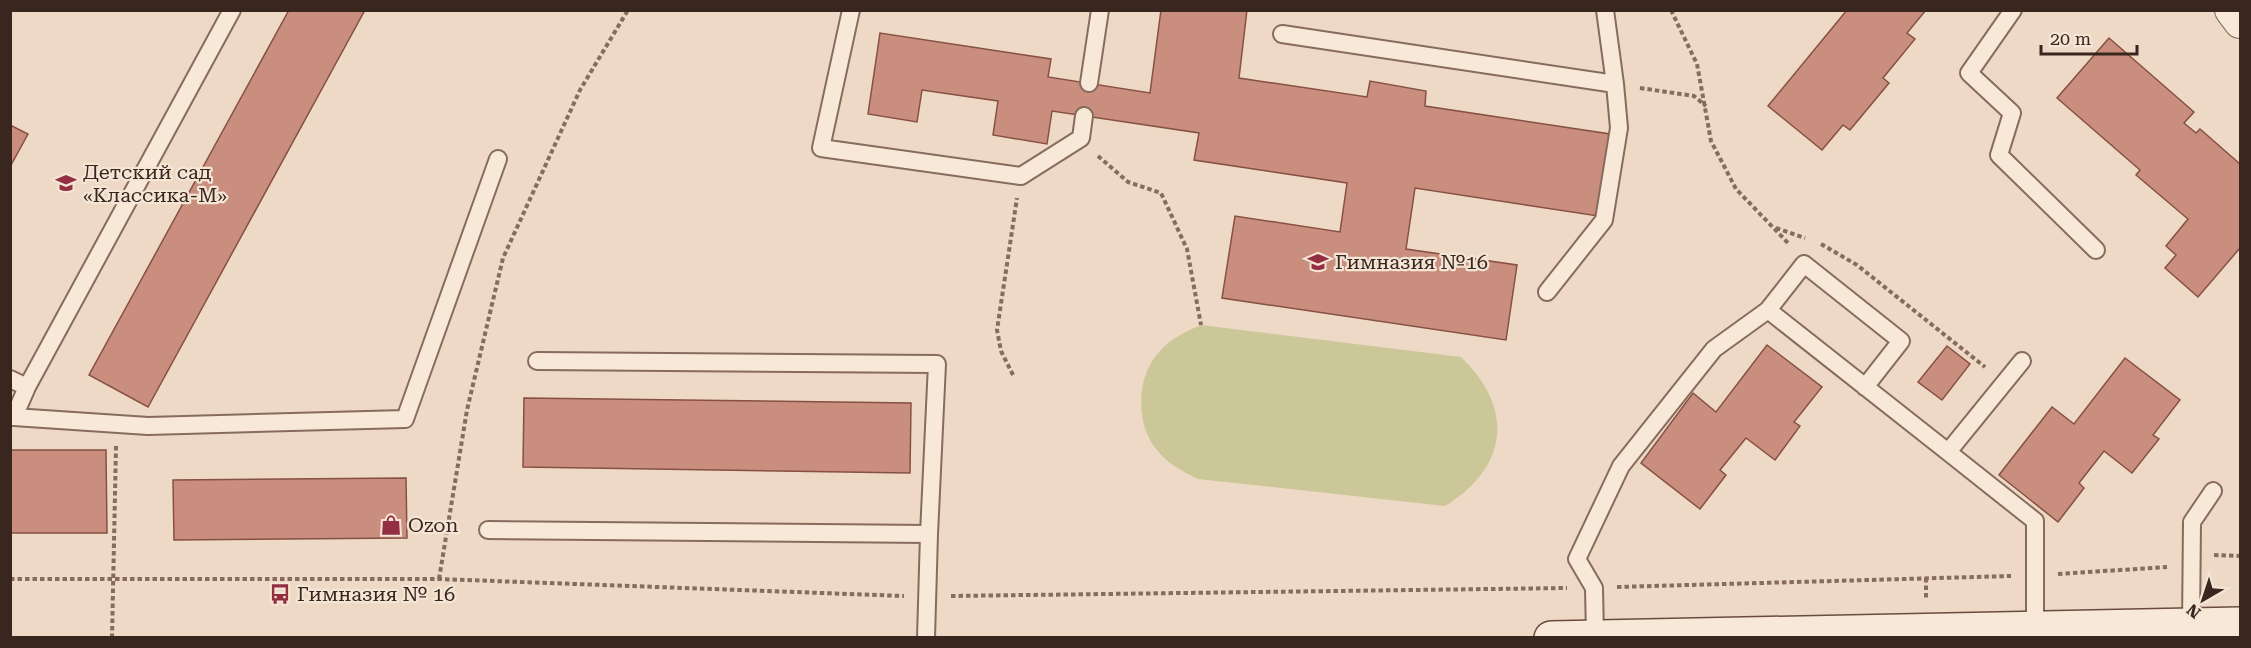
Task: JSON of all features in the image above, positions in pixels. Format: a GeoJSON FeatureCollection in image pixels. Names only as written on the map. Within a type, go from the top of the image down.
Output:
{"type":"FeatureCollection","features":[{"type":"Feature","properties":{"kind":"street"},"geometry":{"type":"LineString","coordinates":[[2232,10],[2241,22]]}},
{"type":"Feature","properties":{"kind":"street"},"geometry":{"type":"LineString","coordinates":[[1551,638],[2241,624]]}},
{"type":"Feature","properties":{"kind":"lane"},"geometry":{"type":"LineString","coordinates":[[232,10],[12,417],[148,426],[405,419],[498,159]]}},
{"type":"Feature","properties":{"kind":"lane"},"geometry":{"type":"LineString","coordinates":[[851,10],[821,148],[1021,176],[1081,138],[1084,116]]}},
{"type":"Feature","properties":{"kind":"lane"},"geometry":{"type":"LineString","coordinates":[[1089,83],[1100,10]]}},
{"type":"Feature","properties":{"kind":"lane"},"geometry":{"type":"LineString","coordinates":[[1547,292],[1604,220],[1619,128],[1605,10]]}},
{"type":"Feature","properties":{"kind":"lane"},"geometry":{"type":"LineString","coordinates":[[2013,10],[1969,73],[2012,113],[1999,155],[2096,250]]}},
{"type":"Feature","properties":{"kind":"lane"},"geometry":{"type":"LineString","coordinates":[[1282,34],[1615,84]]}},
{"type":"Feature","properties":{"kind":"lane"},"geometry":{"type":"LineString","coordinates":[[1595,636],[1594,588],[1577,560],[1621,466],[1713,349],[1768,310],[1804,264],[1901,341],[1865,387]]}},
{"type":"Feature","properties":{"kind":"lane"},"geometry":{"type":"LineString","coordinates":[[1768,310],[2036,521],[2036,629]]}},
{"type":"Feature","properties":{"kind":"lane"},"geometry":{"type":"LineString","coordinates":[[537,361],[937,364],[926,638]]}},
{"type":"Feature","properties":{"kind":"lane"},"geometry":{"type":"LineString","coordinates":[[1948,452],[2022,361]]}},
{"type":"Feature","properties":{"kind":"lane"},"geometry":{"type":"LineString","coordinates":[[10,379],[27,387]]}},
{"type":"Feature","properties":{"kind":"lane"},"geometry":{"type":"LineString","coordinates":[[2192,625],[2192,522],[2213,491]]}},
{"type":"Feature","properties":{"kind":"lane"},"geometry":{"type":"LineString","coordinates":[[488,530],[929,534]]}},
{"type":"Feature","properties":{"kind":"path"},"geometry":{"type":"LineString","coordinates":[[439,579],[467,410],[503,258],[580,90],[628,10]]}},
{"type":"Feature","properties":{"kind":"path"},"geometry":{"type":"LineString","coordinates":[[1671,10],[1697,64],[1711,141],[1736,189],[1760,217],[1773,227],[1804,264]]}},
{"type":"Feature","properties":{"kind":"path"},"geometry":{"type":"LineString","coordinates":[[1615,84],[1694,96],[1706,106]]}},
{"type":"Feature","properties":{"kind":"path"},"geometry":{"type":"LineString","coordinates":[[1081,138],[1128,182],[1161,193],[1187,249],[1201,325]]}},
{"type":"Feature","properties":{"kind":"path"},"geometry":{"type":"LineString","coordinates":[[1013,375],[1001,351],[997,330],[1021,176]]}},
{"type":"Feature","properties":{"kind":"path"},"geometry":{"type":"LineString","coordinates":[[1773,227],[1810,240]]}},
{"type":"Feature","properties":{"kind":"path"},"geometry":{"type":"LineString","coordinates":[[1819,243],[1857,265],[2004,382]]}},
{"type":"Feature","properties":{"kind":"path"},"geometry":{"type":"LineString","coordinates":[[112,638],[117,424]]}},
{"type":"Feature","properties":{"kind":"path"},"geometry":{"type":"LineString","coordinates":[[10,579],[439,579],[927,597],[1594,588],[2036,575],[2142,570],[2192,564],[2212,555],[2241,556]]}},
{"type":"Feature","properties":{"kind":"shaded area"},"geometry":{"type":"Polygon","coordinates":[[[1201,325],[1461,357],[1478,377],[1490,397],[1496,417],[1497,436],[1492,455],[1482,474],[1466,491],[1445,506],[1198,479],[1171,463],[1157,450],[1145,427],[1141,401],[1142,387],[1151,362],[1173,339],[1201,325]]]}},
{"type":"Feature","properties":{"kind":"building"},"geometry":{"type":"Polygon","coordinates":[[[289,10],[365,10],[148,407],[89,375],[289,10]]]}},
{"type":"Feature","properties":{"kind":"building"},"geometry":{"type":"Polygon","coordinates":[[[1161,10],[1247,10],[1239,78],[1367,97],[1370,81],[1426,91],[1425,106],[1610,134],[1598,216],[1415,188],[1406,249],[1517,265],[1506,340],[1222,298],[1235,216],[1340,232],[1347,183],[1194,160],[1199,133],[1052,111],[1047,144],[993,135],[998,101],[922,90],[917,122],[868,114],[880,33],[1051,59],[1048,77],[1150,93],[1161,10]]]}},
{"type":"Feature","properties":{"kind":"building"},"geometry":{"type":"Polygon","coordinates":[[[1847,10],[1926,10],[1907,33],[1915,39],[1883,78],[1889,83],[1850,130],[1843,125],[1822,150],[1768,106],[1847,10]]]}},
{"type":"Feature","properties":{"kind":"building"},"geometry":{"type":"Polygon","coordinates":[[[2109,38],[2194,112],[2184,123],[2196,133],[2200,129],[2240,164],[2240,248],[2198,297],[2165,268],[2176,255],[2166,246],[2188,219],[2136,175],[2140,170],[2057,98],[2109,38]]]}},
{"type":"Feature","properties":{"kind":"building"},"geometry":{"type":"Polygon","coordinates":[[[10,125],[28,134],[10,167],[10,125]]]}},
{"type":"Feature","properties":{"kind":"building"},"geometry":{"type":"Polygon","coordinates":[[[1767,345],[1822,387],[1794,422],[1800,426],[1775,460],[1746,438],[1720,470],[1726,475],[1700,509],[1641,463],[1693,393],[1716,412],[1767,345]]]}},
{"type":"Feature","properties":{"kind":"building"},"geometry":{"type":"Polygon","coordinates":[[[1947,346],[1970,364],[1942,400],[1918,382],[1947,346]]]}},
{"type":"Feature","properties":{"kind":"building"},"geometry":{"type":"Polygon","coordinates":[[[2125,358],[2180,400],[2153,435],[2159,439],[2132,473],[2104,451],[2079,483],[2084,488],[2058,522],[1999,475],[2052,407],[2074,424],[2125,358]]]}},
{"type":"Feature","properties":{"kind":"building"},"geometry":{"type":"Polygon","coordinates":[[[524,398],[911,403],[910,473],[523,467],[524,398]]]}},
{"type":"Feature","properties":{"kind":"building"},"geometry":{"type":"Polygon","coordinates":[[[10,450],[106,450],[107,533],[10,533],[10,450]]]}},
{"type":"Feature","properties":{"kind":"building"},"geometry":{"type":"Polygon","coordinates":[[[406,478],[407,538],[174,540],[173,480],[406,478]]]}},
{"type":"Feature","properties":{"kind":"place","name":"Детский сад «Классика-М»"},"geometry":{"type":"Point","coordinates":[66,183]}},
{"type":"Feature","properties":{"kind":"place","name":"Гимназия №16"},"geometry":{"type":"Point","coordinates":[1318,262]}},
{"type":"Feature","properties":{"kind":"place","name":"Ozon"},"geometry":{"type":"Point","coordinates":[391,525]}},
{"type":"Feature","properties":{"kind":"place","name":"Гимназия № 16"},"geometry":{"type":"Point","coordinates":[280,594]}}]}
